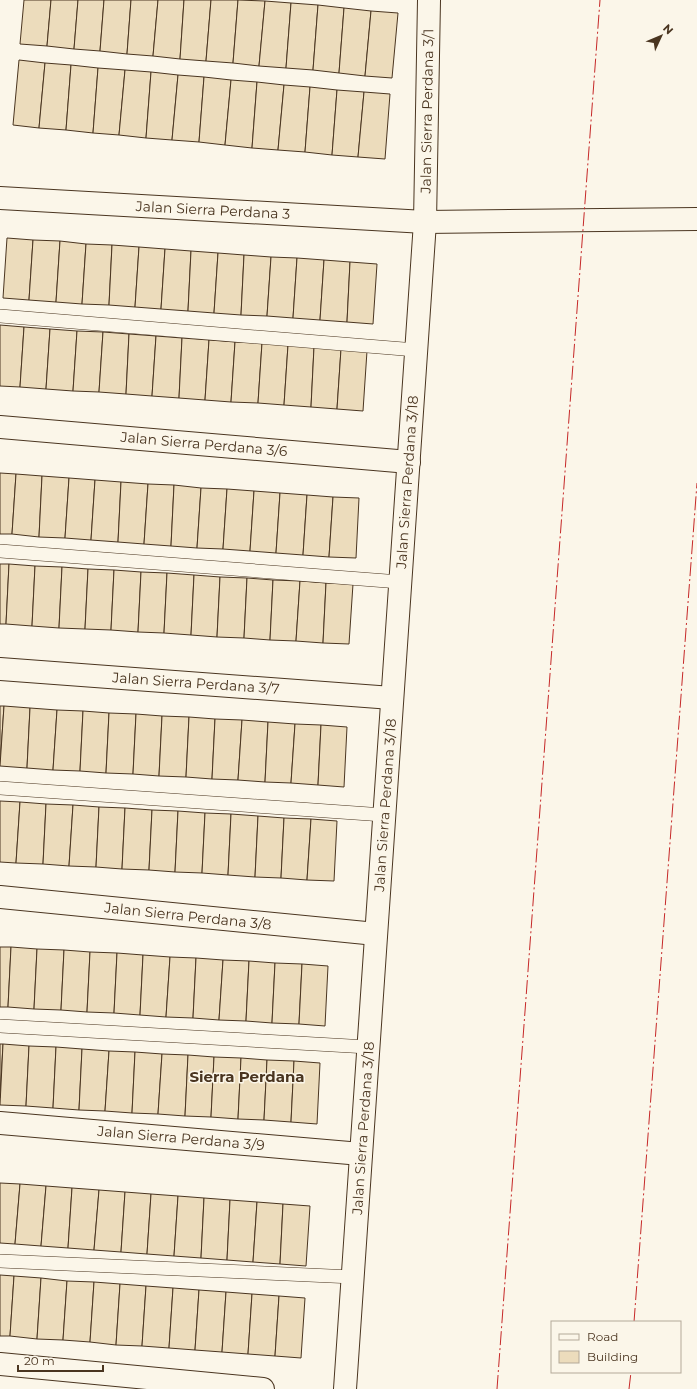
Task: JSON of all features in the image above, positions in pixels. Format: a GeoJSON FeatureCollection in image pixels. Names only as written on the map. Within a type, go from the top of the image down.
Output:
{"type":"FeatureCollection","features":[{"type":"Feature","properties":{"kind":"street","name":"Jalan Sierra Perdana 3/1"},"geometry":{"type":"LineString","coordinates":[[425,222],[426,91],[429,0]]}},
{"type":"Feature","properties":{"kind":"street","name":"Jalan Sierra Perdana 3"},"geometry":{"type":"LineString","coordinates":[[0,198],[425,222],[697,219]]}},
{"type":"Feature","properties":{"kind":"street","name":"Jalan Sierra Perdana 3/18"},"geometry":{"type":"LineString","coordinates":[[345,1389],[425,222]]}},
{"type":"Feature","properties":{"kind":"street","name":"Jalan Sierra Perdana 3/6"},"geometry":{"type":"LineString","coordinates":[[0,427],[409,462]]}},
{"type":"Feature","properties":{"kind":"street","name":"Jalan Sierra Perdana 3/7"},"geometry":{"type":"LineString","coordinates":[[0,669],[392,698]]}},
{"type":"Feature","properties":{"kind":"street","name":"Jalan Sierra Perdana 3/8"},"geometry":{"type":"LineString","coordinates":[[0,897],[376,934]]}},
{"type":"Feature","properties":{"kind":"street","name":"Jalan Sierra Perdana 3/9"},"geometry":{"type":"LineString","coordinates":[[0,1123],[361,1154]]}},
{"type":"Feature","properties":{"kind":"street"},"geometry":{"type":"LineString","coordinates":[[0,1364],[263,1389]]}},
{"type":"Feature","properties":{"kind":"lane"},"geometry":{"type":"LineString","coordinates":[[0,316],[416,350]]}},
{"type":"Feature","properties":{"kind":"lane"},"geometry":{"type":"LineString","coordinates":[[0,551],[400,582]]}},
{"type":"Feature","properties":{"kind":"lane"},"geometry":{"type":"LineString","coordinates":[[0,788],[384,815]]}},
{"type":"Feature","properties":{"kind":"lane"},"geometry":{"type":"LineString","coordinates":[[0,1026],[368,1047]]}},
{"type":"Feature","properties":{"kind":"lane"},"geometry":{"type":"LineString","coordinates":[[0,1261],[353,1277]]}},
{"type":"Feature","properties":{"kind":"building"},"geometry":{"type":"Polygon","coordinates":[[[24,0],[51,0],[47,46],[20,44],[24,0]]]}},
{"type":"Feature","properties":{"kind":"building"},"geometry":{"type":"Polygon","coordinates":[[[51,0],[78,0],[74,49],[47,46],[51,0]]]}},
{"type":"Feature","properties":{"kind":"building"},"geometry":{"type":"Polygon","coordinates":[[[78,0],[104,0],[100,51],[74,49],[78,0]]]}},
{"type":"Feature","properties":{"kind":"building"},"geometry":{"type":"Polygon","coordinates":[[[104,0],[131,0],[127,54],[100,51],[104,0]]]}},
{"type":"Feature","properties":{"kind":"building"},"geometry":{"type":"Polygon","coordinates":[[[131,0],[158,0],[153,56],[127,54],[131,0]]]}},
{"type":"Feature","properties":{"kind":"building"},"geometry":{"type":"Polygon","coordinates":[[[158,0],[184,0],[180,59],[153,56],[158,0]]]}},
{"type":"Feature","properties":{"kind":"building"},"geometry":{"type":"Polygon","coordinates":[[[184,0],[211,0],[206,61],[180,59],[184,0]]]}},
{"type":"Feature","properties":{"kind":"building"},"geometry":{"type":"Polygon","coordinates":[[[211,0],[238,0],[233,63],[206,61],[211,0]]]}},
{"type":"Feature","properties":{"kind":"building"},"geometry":{"type":"Polygon","coordinates":[[[238,0],[265,1],[259,66],[233,63],[238,0]]]}},
{"type":"Feature","properties":{"kind":"building"},"geometry":{"type":"Polygon","coordinates":[[[265,1],[291,3],[286,68],[259,66],[265,1]]]}},
{"type":"Feature","properties":{"kind":"building"},"geometry":{"type":"Polygon","coordinates":[[[291,3],[318,5],[313,70],[286,68],[291,3]]]}},
{"type":"Feature","properties":{"kind":"building"},"geometry":{"type":"Polygon","coordinates":[[[318,5],[344,8],[339,73],[313,70],[318,5]]]}},
{"type":"Feature","properties":{"kind":"building"},"geometry":{"type":"Polygon","coordinates":[[[344,8],[371,11],[365,76],[339,73],[344,8]]]}},
{"type":"Feature","properties":{"kind":"building"},"geometry":{"type":"Polygon","coordinates":[[[371,11],[398,13],[392,78],[365,76],[371,11]]]}},
{"type":"Feature","properties":{"kind":"building"},"geometry":{"type":"Polygon","coordinates":[[[19,60],[45,63],[39,128],[13,125],[19,60]]]}},
{"type":"Feature","properties":{"kind":"building"},"geometry":{"type":"Polygon","coordinates":[[[45,63],[71,65],[66,130],[39,128],[45,63]]]}},
{"type":"Feature","properties":{"kind":"building"},"geometry":{"type":"Polygon","coordinates":[[[71,65],[98,68],[93,133],[66,130],[71,65]]]}},
{"type":"Feature","properties":{"kind":"building"},"geometry":{"type":"Polygon","coordinates":[[[98,68],[125,70],[119,135],[93,133],[98,68]]]}},
{"type":"Feature","properties":{"kind":"building"},"geometry":{"type":"Polygon","coordinates":[[[125,70],[151,72],[146,138],[119,135],[125,70]]]}},
{"type":"Feature","properties":{"kind":"building"},"geometry":{"type":"Polygon","coordinates":[[[151,72],[178,75],[172,140],[146,138],[151,72]]]}},
{"type":"Feature","properties":{"kind":"building"},"geometry":{"type":"Polygon","coordinates":[[[178,75],[204,77],[199,142],[172,140],[178,75]]]}},
{"type":"Feature","properties":{"kind":"building"},"geometry":{"type":"Polygon","coordinates":[[[204,77],[231,80],[225,145],[199,142],[204,77]]]}},
{"type":"Feature","properties":{"kind":"building"},"geometry":{"type":"Polygon","coordinates":[[[231,80],[257,82],[252,148],[225,145],[231,80]]]}},
{"type":"Feature","properties":{"kind":"building"},"geometry":{"type":"Polygon","coordinates":[[[257,82],[284,85],[278,150],[252,148],[257,82]]]}},
{"type":"Feature","properties":{"kind":"building"},"geometry":{"type":"Polygon","coordinates":[[[284,85],[310,87],[305,152],[278,150],[284,85]]]}},
{"type":"Feature","properties":{"kind":"building"},"geometry":{"type":"Polygon","coordinates":[[[310,87],[337,90],[332,155],[305,152],[310,87]]]}},
{"type":"Feature","properties":{"kind":"building"},"geometry":{"type":"Polygon","coordinates":[[[337,90],[364,92],[358,157],[332,155],[337,90]]]}},
{"type":"Feature","properties":{"kind":"building"},"geometry":{"type":"Polygon","coordinates":[[[364,92],[390,94],[385,159],[358,157],[364,92]]]}},
{"type":"Feature","properties":{"kind":"building"},"geometry":{"type":"Polygon","coordinates":[[[7,238],[33,240],[29,300],[3,298],[7,238]]]}},
{"type":"Feature","properties":{"kind":"building"},"geometry":{"type":"Polygon","coordinates":[[[33,240],[60,241],[56,302],[29,300],[33,240]]]}},
{"type":"Feature","properties":{"kind":"building"},"geometry":{"type":"Polygon","coordinates":[[[60,241],[86,244],[82,304],[56,302],[60,241]]]}},
{"type":"Feature","properties":{"kind":"building"},"geometry":{"type":"Polygon","coordinates":[[[86,244],[112,245],[109,305],[82,304],[86,244]]]}},
{"type":"Feature","properties":{"kind":"building"},"geometry":{"type":"Polygon","coordinates":[[[112,245],[139,247],[135,307],[109,305],[112,245]]]}},
{"type":"Feature","properties":{"kind":"building"},"geometry":{"type":"Polygon","coordinates":[[[139,247],[165,249],[161,309],[135,307],[139,247]]]}},
{"type":"Feature","properties":{"kind":"building"},"geometry":{"type":"Polygon","coordinates":[[[165,249],[191,251],[188,311],[161,309],[165,249]]]}},
{"type":"Feature","properties":{"kind":"building"},"geometry":{"type":"Polygon","coordinates":[[[191,251],[218,253],[214,313],[188,311],[191,251]]]}},
{"type":"Feature","properties":{"kind":"building"},"geometry":{"type":"Polygon","coordinates":[[[218,253],[244,255],[241,315],[214,313],[218,253]]]}},
{"type":"Feature","properties":{"kind":"building"},"geometry":{"type":"Polygon","coordinates":[[[244,255],[271,257],[267,316],[241,315],[244,255]]]}},
{"type":"Feature","properties":{"kind":"building"},"geometry":{"type":"Polygon","coordinates":[[[271,257],[297,258],[293,318],[267,316],[271,257]]]}},
{"type":"Feature","properties":{"kind":"building"},"geometry":{"type":"Polygon","coordinates":[[[297,258],[324,260],[320,320],[293,318],[297,258]]]}},
{"type":"Feature","properties":{"kind":"building"},"geometry":{"type":"Polygon","coordinates":[[[324,260],[350,262],[347,322],[320,320],[324,260]]]}},
{"type":"Feature","properties":{"kind":"building"},"geometry":{"type":"Polygon","coordinates":[[[350,262],[377,264],[373,324],[347,322],[350,262]]]}},
{"type":"Feature","properties":{"kind":"building"},"geometry":{"type":"Polygon","coordinates":[[[0,325],[24,327],[20,387],[0,386],[0,325]]]}},
{"type":"Feature","properties":{"kind":"building"},"geometry":{"type":"Polygon","coordinates":[[[24,327],[50,329],[46,389],[20,387],[24,327]]]}},
{"type":"Feature","properties":{"kind":"building"},"geometry":{"type":"Polygon","coordinates":[[[50,329],[77,331],[73,391],[46,389],[50,329]]]}},
{"type":"Feature","properties":{"kind":"building"},"geometry":{"type":"Polygon","coordinates":[[[77,331],[103,332],[99,392],[73,391],[77,331]]]}},
{"type":"Feature","properties":{"kind":"building"},"geometry":{"type":"Polygon","coordinates":[[[103,332],[129,334],[126,394],[99,392],[103,332]]]}},
{"type":"Feature","properties":{"kind":"building"},"geometry":{"type":"Polygon","coordinates":[[[129,334],[156,336],[152,396],[126,394],[129,334]]]}},
{"type":"Feature","properties":{"kind":"building"},"geometry":{"type":"Polygon","coordinates":[[[156,336],[182,338],[179,398],[152,396],[156,336]]]}},
{"type":"Feature","properties":{"kind":"building"},"geometry":{"type":"Polygon","coordinates":[[[182,338],[209,340],[205,400],[179,398],[182,338]]]}},
{"type":"Feature","properties":{"kind":"building"},"geometry":{"type":"Polygon","coordinates":[[[209,340],[235,342],[231,402],[205,400],[209,340]]]}},
{"type":"Feature","properties":{"kind":"building"},"geometry":{"type":"Polygon","coordinates":[[[235,342],[262,343],[258,403],[231,402],[235,342]]]}},
{"type":"Feature","properties":{"kind":"building"},"geometry":{"type":"Polygon","coordinates":[[[262,343],[288,345],[284,405],[258,403],[262,343]]]}},
{"type":"Feature","properties":{"kind":"building"},"geometry":{"type":"Polygon","coordinates":[[[288,345],[314,347],[311,407],[284,405],[288,345]]]}},
{"type":"Feature","properties":{"kind":"building"},"geometry":{"type":"Polygon","coordinates":[[[314,347],[341,349],[337,409],[311,407],[314,347]]]}},
{"type":"Feature","properties":{"kind":"building"},"geometry":{"type":"Polygon","coordinates":[[[341,349],[367,351],[363,411],[337,409],[341,349]]]}},
{"type":"Feature","properties":{"kind":"building"},"geometry":{"type":"Polygon","coordinates":[[[0,473],[16,474],[12,534],[0,534],[0,473]]]}},
{"type":"Feature","properties":{"kind":"building"},"geometry":{"type":"Polygon","coordinates":[[[16,474],[42,476],[39,537],[12,534],[16,474]]]}},
{"type":"Feature","properties":{"kind":"building"},"geometry":{"type":"Polygon","coordinates":[[[42,476],[69,478],[65,538],[39,537],[42,476]]]}},
{"type":"Feature","properties":{"kind":"building"},"geometry":{"type":"Polygon","coordinates":[[[69,478],[95,480],[91,540],[65,538],[69,478]]]}},
{"type":"Feature","properties":{"kind":"building"},"geometry":{"type":"Polygon","coordinates":[[[95,480],[121,482],[118,542],[91,540],[95,480]]]}},
{"type":"Feature","properties":{"kind":"building"},"geometry":{"type":"Polygon","coordinates":[[[121,482],[148,484],[144,544],[118,542],[121,482]]]}},
{"type":"Feature","properties":{"kind":"building"},"geometry":{"type":"Polygon","coordinates":[[[148,484],[174,485],[171,546],[144,544],[148,484]]]}},
{"type":"Feature","properties":{"kind":"building"},"geometry":{"type":"Polygon","coordinates":[[[174,485],[201,488],[197,548],[171,546],[174,485]]]}},
{"type":"Feature","properties":{"kind":"building"},"geometry":{"type":"Polygon","coordinates":[[[201,488],[227,489],[223,549],[197,548],[201,488]]]}},
{"type":"Feature","properties":{"kind":"building"},"geometry":{"type":"Polygon","coordinates":[[[227,489],[254,491],[250,551],[223,549],[227,489]]]}},
{"type":"Feature","properties":{"kind":"building"},"geometry":{"type":"Polygon","coordinates":[[[254,491],[280,493],[276,553],[250,551],[254,491]]]}},
{"type":"Feature","properties":{"kind":"building"},"geometry":{"type":"Polygon","coordinates":[[[280,493],[307,495],[303,555],[276,553],[280,493]]]}},
{"type":"Feature","properties":{"kind":"building"},"geometry":{"type":"Polygon","coordinates":[[[307,495],[333,497],[329,557],[303,555],[307,495]]]}},
{"type":"Feature","properties":{"kind":"building"},"geometry":{"type":"Polygon","coordinates":[[[333,497],[359,498],[356,558],[329,557],[333,497]]]}},
{"type":"Feature","properties":{"kind":"building"},"geometry":{"type":"Polygon","coordinates":[[[0,564],[9,564],[6,624],[0,624],[0,564]]]}},
{"type":"Feature","properties":{"kind":"building"},"geometry":{"type":"Polygon","coordinates":[[[9,564],[35,566],[32,626],[6,624],[9,564]]]}},
{"type":"Feature","properties":{"kind":"building"},"geometry":{"type":"Polygon","coordinates":[[[35,566],[62,567],[59,628],[32,626],[35,566]]]}},
{"type":"Feature","properties":{"kind":"building"},"geometry":{"type":"Polygon","coordinates":[[[62,567],[88,569],[85,629],[59,628],[62,567]]]}},
{"type":"Feature","properties":{"kind":"building"},"geometry":{"type":"Polygon","coordinates":[[[88,569],[114,570],[111,630],[85,629],[88,569]]]}},
{"type":"Feature","properties":{"kind":"building"},"geometry":{"type":"Polygon","coordinates":[[[114,570],[141,572],[138,632],[111,630],[114,570]]]}},
{"type":"Feature","properties":{"kind":"building"},"geometry":{"type":"Polygon","coordinates":[[[141,572],[167,573],[164,633],[138,632],[141,572]]]}},
{"type":"Feature","properties":{"kind":"building"},"geometry":{"type":"Polygon","coordinates":[[[167,573],[194,575],[191,635],[164,633],[167,573]]]}},
{"type":"Feature","properties":{"kind":"building"},"geometry":{"type":"Polygon","coordinates":[[[194,575],[220,577],[217,637],[191,635],[194,575]]]}},
{"type":"Feature","properties":{"kind":"building"},"geometry":{"type":"Polygon","coordinates":[[[220,577],[247,578],[244,638],[217,637],[220,577]]]}},
{"type":"Feature","properties":{"kind":"building"},"geometry":{"type":"Polygon","coordinates":[[[247,578],[273,580],[270,640],[244,638],[247,578]]]}},
{"type":"Feature","properties":{"kind":"building"},"geometry":{"type":"Polygon","coordinates":[[[273,580],[300,581],[296,641],[270,640],[273,580]]]}},
{"type":"Feature","properties":{"kind":"building"},"geometry":{"type":"Polygon","coordinates":[[[300,581],[326,583],[323,643],[296,641],[300,581]]]}},
{"type":"Feature","properties":{"kind":"building"},"geometry":{"type":"Polygon","coordinates":[[[326,583],[353,584],[349,644],[323,643],[326,583]]]}},
{"type":"Feature","properties":{"kind":"building"},"geometry":{"type":"Polygon","coordinates":[[[0,706],[4,706],[0,766],[0,706]]]}},
{"type":"Feature","properties":{"kind":"building"},"geometry":{"type":"Polygon","coordinates":[[[4,706],[30,708],[27,768],[0,766],[4,706]]]}},
{"type":"Feature","properties":{"kind":"building"},"geometry":{"type":"Polygon","coordinates":[[[30,708],[57,710],[53,770],[27,768],[30,708]]]}},
{"type":"Feature","properties":{"kind":"building"},"geometry":{"type":"Polygon","coordinates":[[[57,710],[83,711],[80,771],[53,770],[57,710]]]}},
{"type":"Feature","properties":{"kind":"building"},"geometry":{"type":"Polygon","coordinates":[[[83,711],[109,713],[106,773],[80,771],[83,711]]]}},
{"type":"Feature","properties":{"kind":"building"},"geometry":{"type":"Polygon","coordinates":[[[109,713],[136,714],[133,774],[106,773],[109,713]]]}},
{"type":"Feature","properties":{"kind":"building"},"geometry":{"type":"Polygon","coordinates":[[[136,714],[162,716],[159,776],[133,774],[136,714]]]}},
{"type":"Feature","properties":{"kind":"building"},"geometry":{"type":"Polygon","coordinates":[[[162,716],[189,717],[186,777],[159,776],[162,716]]]}},
{"type":"Feature","properties":{"kind":"building"},"geometry":{"type":"Polygon","coordinates":[[[189,717],[215,719],[212,779],[186,777],[189,717]]]}},
{"type":"Feature","properties":{"kind":"building"},"geometry":{"type":"Polygon","coordinates":[[[215,719],[242,720],[238,780],[212,779],[215,719]]]}},
{"type":"Feature","properties":{"kind":"building"},"geometry":{"type":"Polygon","coordinates":[[[242,720],[268,722],[265,782],[238,780],[242,720]]]}},
{"type":"Feature","properties":{"kind":"building"},"geometry":{"type":"Polygon","coordinates":[[[268,722],[295,724],[291,783],[265,782],[268,722]]]}},
{"type":"Feature","properties":{"kind":"building"},"geometry":{"type":"Polygon","coordinates":[[[295,724],[321,725],[318,785],[291,783],[295,724]]]}},
{"type":"Feature","properties":{"kind":"building"},"geometry":{"type":"Polygon","coordinates":[[[321,725],[347,727],[344,787],[318,785],[321,725]]]}},
{"type":"Feature","properties":{"kind":"building"},"geometry":{"type":"Polygon","coordinates":[[[0,801],[20,802],[16,863],[0,862],[0,801]]]}},
{"type":"Feature","properties":{"kind":"building"},"geometry":{"type":"Polygon","coordinates":[[[20,802],[46,804],[43,864],[16,863],[20,802]]]}},
{"type":"Feature","properties":{"kind":"building"},"geometry":{"type":"Polygon","coordinates":[[[46,804],[73,805],[69,866],[43,864],[46,804]]]}},
{"type":"Feature","properties":{"kind":"building"},"geometry":{"type":"Polygon","coordinates":[[[73,805],[99,807],[96,867],[69,866],[73,805]]]}},
{"type":"Feature","properties":{"kind":"building"},"geometry":{"type":"Polygon","coordinates":[[[99,807],[125,808],[122,869],[96,867],[99,807]]]}},
{"type":"Feature","properties":{"kind":"building"},"geometry":{"type":"Polygon","coordinates":[[[125,808],[152,810],[149,870],[122,869],[125,808]]]}},
{"type":"Feature","properties":{"kind":"building"},"geometry":{"type":"Polygon","coordinates":[[[152,810],[178,811],[175,872],[149,870],[152,810]]]}},
{"type":"Feature","properties":{"kind":"building"},"geometry":{"type":"Polygon","coordinates":[[[178,811],[205,813],[202,873],[175,872],[178,811]]]}},
{"type":"Feature","properties":{"kind":"building"},"geometry":{"type":"Polygon","coordinates":[[[205,813],[231,814],[228,875],[202,873],[205,813]]]}},
{"type":"Feature","properties":{"kind":"building"},"geometry":{"type":"Polygon","coordinates":[[[231,814],[258,816],[255,877],[228,875],[231,814]]]}},
{"type":"Feature","properties":{"kind":"building"},"geometry":{"type":"Polygon","coordinates":[[[258,816],[284,818],[281,878],[255,877],[258,816]]]}},
{"type":"Feature","properties":{"kind":"building"},"geometry":{"type":"Polygon","coordinates":[[[284,818],[311,819],[307,880],[281,878],[284,818]]]}},
{"type":"Feature","properties":{"kind":"building"},"geometry":{"type":"Polygon","coordinates":[[[311,819],[337,821],[334,881],[307,880],[311,819]]]}},
{"type":"Feature","properties":{"kind":"building"},"geometry":{"type":"Polygon","coordinates":[[[0,947],[11,947],[8,1007],[0,1007],[0,947]]]}},
{"type":"Feature","properties":{"kind":"building"},"geometry":{"type":"Polygon","coordinates":[[[11,947],[37,949],[34,1009],[8,1007],[11,947]]]}},
{"type":"Feature","properties":{"kind":"building"},"geometry":{"type":"Polygon","coordinates":[[[37,949],[64,950],[61,1010],[34,1009],[37,949]]]}},
{"type":"Feature","properties":{"kind":"building"},"geometry":{"type":"Polygon","coordinates":[[[64,950],[90,952],[87,1012],[61,1010],[64,950]]]}},
{"type":"Feature","properties":{"kind":"building"},"geometry":{"type":"Polygon","coordinates":[[[90,952],[117,953],[114,1013],[87,1012],[90,952]]]}},
{"type":"Feature","properties":{"kind":"building"},"geometry":{"type":"Polygon","coordinates":[[[117,953],[143,955],[140,1015],[114,1013],[117,953]]]}},
{"type":"Feature","properties":{"kind":"building"},"geometry":{"type":"Polygon","coordinates":[[[143,955],[170,957],[166,1017],[140,1015],[143,955]]]}},
{"type":"Feature","properties":{"kind":"building"},"geometry":{"type":"Polygon","coordinates":[[[170,957],[196,958],[193,1018],[166,1017],[170,957]]]}},
{"type":"Feature","properties":{"kind":"building"},"geometry":{"type":"Polygon","coordinates":[[[196,958],[223,960],[219,1020],[193,1018],[196,958]]]}},
{"type":"Feature","properties":{"kind":"building"},"geometry":{"type":"Polygon","coordinates":[[[223,960],[249,961],[246,1021],[219,1020],[223,960]]]}},
{"type":"Feature","properties":{"kind":"building"},"geometry":{"type":"Polygon","coordinates":[[[249,961],[275,963],[272,1023],[246,1021],[249,961]]]}},
{"type":"Feature","properties":{"kind":"building"},"geometry":{"type":"Polygon","coordinates":[[[275,963],[302,964],[299,1024],[272,1023],[275,963]]]}},
{"type":"Feature","properties":{"kind":"building"},"geometry":{"type":"Polygon","coordinates":[[[302,964],[328,966],[325,1026],[299,1024],[302,964]]]}},
{"type":"Feature","properties":{"kind":"building"},"geometry":{"type":"Polygon","coordinates":[[[0,1044],[3,1044],[0,1098],[0,1044]]]}},
{"type":"Feature","properties":{"kind":"building"},"geometry":{"type":"Polygon","coordinates":[[[3,1044],[29,1046],[26,1106],[0,1105],[3,1044]]]}},
{"type":"Feature","properties":{"kind":"building"},"geometry":{"type":"Polygon","coordinates":[[[29,1046],[56,1047],[53,1108],[26,1106],[29,1046]]]}},
{"type":"Feature","properties":{"kind":"building"},"geometry":{"type":"Polygon","coordinates":[[[56,1047],[82,1049],[79,1110],[53,1108],[56,1047]]]}},
{"type":"Feature","properties":{"kind":"building"},"geometry":{"type":"Polygon","coordinates":[[[82,1049],[109,1051],[105,1111],[79,1110],[82,1049]]]}},
{"type":"Feature","properties":{"kind":"building"},"geometry":{"type":"Polygon","coordinates":[[[109,1051],[135,1052],[132,1113],[105,1111],[109,1051]]]}},
{"type":"Feature","properties":{"kind":"building"},"geometry":{"type":"Polygon","coordinates":[[[135,1052],[162,1054],[158,1114],[132,1113],[135,1052]]]}},
{"type":"Feature","properties":{"kind":"building"},"geometry":{"type":"Polygon","coordinates":[[[162,1054],[188,1055],[185,1116],[158,1114],[162,1054]]]}},
{"type":"Feature","properties":{"kind":"building"},"geometry":{"type":"Polygon","coordinates":[[[188,1055],[214,1057],[211,1117],[185,1116],[188,1055]]]}},
{"type":"Feature","properties":{"kind":"building"},"geometry":{"type":"Polygon","coordinates":[[[214,1057],[241,1058],[238,1119],[211,1117],[214,1057]]]}},
{"type":"Feature","properties":{"kind":"building"},"geometry":{"type":"Polygon","coordinates":[[[241,1058],[267,1060],[264,1120],[238,1119],[241,1058]]]}},
{"type":"Feature","properties":{"kind":"building"},"geometry":{"type":"Polygon","coordinates":[[[267,1060],[294,1061],[291,1122],[264,1120],[267,1060]]]}},
{"type":"Feature","properties":{"kind":"building"},"geometry":{"type":"Polygon","coordinates":[[[294,1061],[320,1063],[317,1124],[291,1122],[294,1061]]]}},
{"type":"Feature","properties":{"kind":"building"},"geometry":{"type":"Polygon","coordinates":[[[0,1183],[20,1184],[15,1244],[0,1243],[0,1183]]]}},
{"type":"Feature","properties":{"kind":"building"},"geometry":{"type":"Polygon","coordinates":[[[20,1184],[46,1186],[41,1246],[15,1244],[20,1184]]]}},
{"type":"Feature","properties":{"kind":"building"},"geometry":{"type":"Polygon","coordinates":[[[46,1186],[72,1188],[68,1248],[41,1246],[46,1186]]]}},
{"type":"Feature","properties":{"kind":"building"},"geometry":{"type":"Polygon","coordinates":[[[72,1188],[99,1190],[94,1250],[68,1248],[72,1188]]]}},
{"type":"Feature","properties":{"kind":"building"},"geometry":{"type":"Polygon","coordinates":[[[99,1190],[125,1192],[121,1252],[94,1250],[99,1190]]]}},
{"type":"Feature","properties":{"kind":"building"},"geometry":{"type":"Polygon","coordinates":[[[125,1192],[151,1194],[147,1254],[121,1252],[125,1192]]]}},
{"type":"Feature","properties":{"kind":"building"},"geometry":{"type":"Polygon","coordinates":[[[151,1194],[178,1196],[174,1256],[147,1254],[151,1194]]]}},
{"type":"Feature","properties":{"kind":"building"},"geometry":{"type":"Polygon","coordinates":[[[178,1196],[204,1198],[201,1258],[174,1256],[178,1196]]]}},
{"type":"Feature","properties":{"kind":"building"},"geometry":{"type":"Polygon","coordinates":[[[204,1198],[230,1200],[227,1260],[201,1258],[204,1198]]]}},
{"type":"Feature","properties":{"kind":"building"},"geometry":{"type":"Polygon","coordinates":[[[230,1200],[257,1202],[253,1262],[227,1260],[230,1200]]]}},
{"type":"Feature","properties":{"kind":"building"},"geometry":{"type":"Polygon","coordinates":[[[257,1202],[283,1204],[280,1264],[253,1262],[257,1202]]]}},
{"type":"Feature","properties":{"kind":"building"},"geometry":{"type":"Polygon","coordinates":[[[283,1204],[310,1206],[306,1266],[280,1264],[283,1204]]]}},
{"type":"Feature","properties":{"kind":"building"},"geometry":{"type":"Polygon","coordinates":[[[0,1275],[14,1276],[10,1336],[0,1336],[0,1275]]]}},
{"type":"Feature","properties":{"kind":"building"},"geometry":{"type":"Polygon","coordinates":[[[14,1276],[41,1278],[37,1339],[10,1336],[14,1276]]]}},
{"type":"Feature","properties":{"kind":"building"},"geometry":{"type":"Polygon","coordinates":[[[41,1278],[67,1281],[63,1340],[37,1339],[41,1278]]]}},
{"type":"Feature","properties":{"kind":"building"},"geometry":{"type":"Polygon","coordinates":[[[67,1281],[94,1282],[90,1342],[63,1340],[67,1281]]]}},
{"type":"Feature","properties":{"kind":"building"},"geometry":{"type":"Polygon","coordinates":[[[94,1282],[120,1284],[116,1345],[90,1342],[94,1282]]]}},
{"type":"Feature","properties":{"kind":"building"},"geometry":{"type":"Polygon","coordinates":[[[120,1284],[146,1286],[142,1346],[116,1345],[120,1284]]]}},
{"type":"Feature","properties":{"kind":"building"},"geometry":{"type":"Polygon","coordinates":[[[146,1286],[173,1288],[169,1348],[142,1346],[146,1286]]]}},
{"type":"Feature","properties":{"kind":"building"},"geometry":{"type":"Polygon","coordinates":[[[173,1288],[199,1290],[195,1350],[169,1348],[173,1288]]]}},
{"type":"Feature","properties":{"kind":"building"},"geometry":{"type":"Polygon","coordinates":[[[199,1290],[226,1292],[222,1352],[195,1350],[199,1290]]]}},
{"type":"Feature","properties":{"kind":"building"},"geometry":{"type":"Polygon","coordinates":[[[226,1292],[252,1294],[248,1354],[222,1352],[226,1292]]]}},
{"type":"Feature","properties":{"kind":"building"},"geometry":{"type":"Polygon","coordinates":[[[252,1294],[279,1296],[275,1356],[248,1354],[252,1294]]]}},
{"type":"Feature","properties":{"kind":"building"},"geometry":{"type":"Polygon","coordinates":[[[279,1296],[305,1298],[301,1358],[275,1356],[279,1296]]]}},
{"type":"Feature","properties":{"kind":"power"},"geometry":{"type":"LineString","coordinates":[[497,1389],[600,0]]}},
{"type":"Feature","properties":{"kind":"power"},"geometry":{"type":"LineString","coordinates":[[634,1321],[697,483]]}},
{"type":"Feature","properties":{"kind":"power"},"geometry":{"type":"LineString","coordinates":[[629,1389],[631,1373]]}},
{"type":"Feature","properties":{"kind":"district","name":"Sierra Perdana"},"geometry":{"type":"Point","coordinates":[247,1076]}}]}
